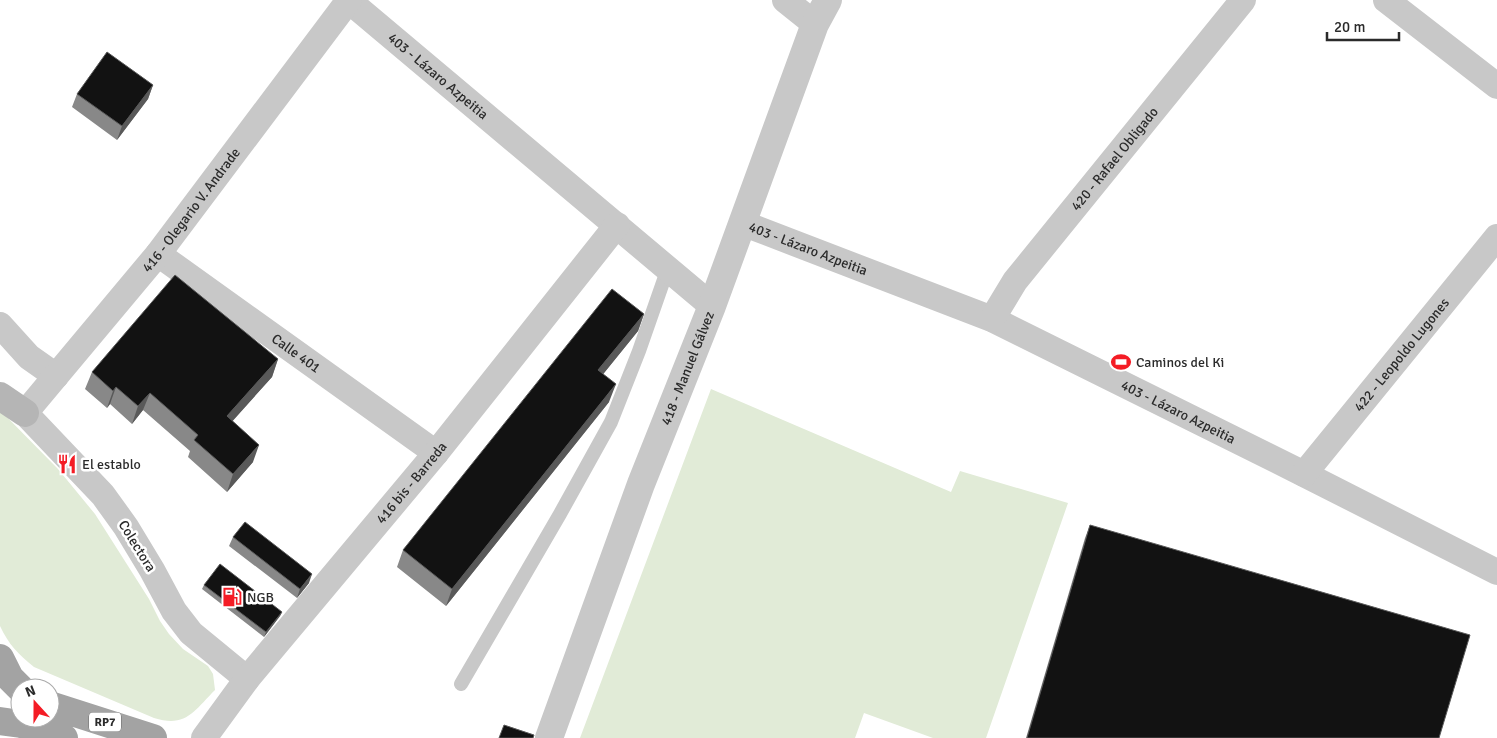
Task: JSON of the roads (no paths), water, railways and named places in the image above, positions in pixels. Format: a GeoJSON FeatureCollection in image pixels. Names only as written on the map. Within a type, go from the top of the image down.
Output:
{"type":"FeatureCollection","features":[{"type":"Feature","properties":{"kind":"main road"},"geometry":{"type":"LineString","coordinates":[[0,396],[25,413]]}},
{"type":"Feature","properties":{"kind":"main road"},"geometry":{"type":"LineString","coordinates":[[0,658],[10,678]]}},
{"type":"Feature","properties":{"kind":"main road","name":"RP7"},"geometry":{"type":"LineString","coordinates":[[60,708],[153,738]]}},
{"type":"Feature","properties":{"kind":"main road"},"geometry":{"type":"LineString","coordinates":[[0,720],[21,724],[64,738]]}},
{"type":"Feature","properties":{"kind":"street","name":"403 - Lázaro Azpeitia"},"geometry":{"type":"LineString","coordinates":[[348,0],[712,306]]}},
{"type":"Feature","properties":{"kind":"street","name":"416 - Olegario V. Andrade"},"geometry":{"type":"LineString","coordinates":[[25,413],[158,254],[348,0]]}},
{"type":"Feature","properties":{"kind":"street"},"geometry":{"type":"LineString","coordinates":[[785,0],[815,24]]}},
{"type":"Feature","properties":{"kind":"street","name":"418 - Manuel Gálvez"},"geometry":{"type":"LineString","coordinates":[[550,738],[642,484],[712,306],[815,24],[828,0]]}},
{"type":"Feature","properties":{"kind":"street","name":"420 - Rafael Obligado"},"geometry":{"type":"LineString","coordinates":[[992,319],[1016,281],[1243,0]]}},
{"type":"Feature","properties":{"kind":"street"},"geometry":{"type":"LineString","coordinates":[[1386,0],[1497,86]]}},
{"type":"Feature","properties":{"kind":"street","name":"403 - Lázaro Azpeitia"},"geometry":{"type":"LineString","coordinates":[[742,223],[992,319],[1497,572]]}},
{"type":"Feature","properties":{"kind":"street","name":"416 bis - Barreda"},"geometry":{"type":"LineString","coordinates":[[204,738],[247,679],[436,453],[617,225]]}},
{"type":"Feature","properties":{"kind":"street","name":"422 - Leopoldo Lugones"},"geometry":{"type":"LineString","coordinates":[[1304,474],[1497,237]]}},
{"type":"Feature","properties":{"kind":"street","name":"Calle 401"},"geometry":{"type":"LineString","coordinates":[[158,254],[436,453]]}},
{"type":"Feature","properties":{"kind":"street"},"geometry":{"type":"LineString","coordinates":[[0,324],[29,358],[56,376]]}},
{"type":"Feature","properties":{"kind":"street","name":"Colectora"},"geometry":{"type":"LineString","coordinates":[[25,413],[103,495],[152,570],[174,610],[191,633],[247,679]]}},
{"type":"Feature","properties":{"kind":"lane"},"geometry":{"type":"LineString","coordinates":[[461,684],[560,514],[610,422],[639,350],[668,268]]}},
{"type":"Feature","properties":{"kind":"place","name":"Caminos del Ki"},"geometry":{"type":"Point","coordinates":[1121,362]}},
{"type":"Feature","properties":{"kind":"place","name":"El establo"},"geometry":{"type":"Point","coordinates":[67,464]}},
{"type":"Feature","properties":{"kind":"place","name":"NGB"},"geometry":{"type":"Point","coordinates":[232,597]}}]}
